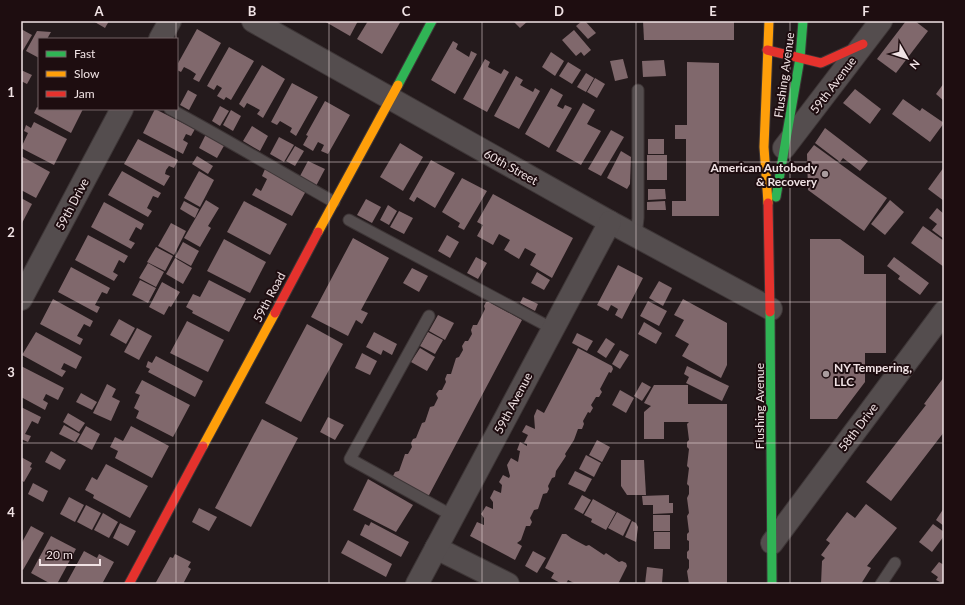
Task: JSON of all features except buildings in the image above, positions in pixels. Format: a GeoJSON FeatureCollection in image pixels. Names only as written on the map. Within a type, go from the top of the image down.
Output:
{"type":"FeatureCollection","features":[{"type":"Feature","properties":{"kind":"main road","name":"59th Road"},"geometry":{"type":"LineString","coordinates":[[129,584],[432,21]]}},
{"type":"Feature","properties":{"kind":"main road","name":"Flushing Avenue"},"geometry":{"type":"LineString","coordinates":[[769,21],[764,147],[770,228],[772,584]]}},
{"type":"Feature","properties":{"kind":"main road","name":"Flushing Avenue"},"geometry":{"type":"LineString","coordinates":[[770,228],[800,58],[804,21]]}},
{"type":"Feature","properties":{"kind":"main road"},"geometry":{"type":"LineString","coordinates":[[768,50],[821,63],[863,44]]}},
{"type":"Feature","properties":{"kind":"street"},"geometry":{"type":"LineString","coordinates":[[161,38],[170,21]]}},
{"type":"Feature","properties":{"kind":"street","name":"60th Street"},"geometry":{"type":"LineString","coordinates":[[253,21],[610,222],[771,310]]}},
{"type":"Feature","properties":{"kind":"street","name":"59th Avenue"},"geometry":{"type":"LineString","coordinates":[[784,148],[881,21]]}},
{"type":"Feature","properties":{"kind":"street","name":"59th Drive"},"geometry":{"type":"LineString","coordinates":[[21,299],[121,110]]}},
{"type":"Feature","properties":{"kind":"street","name":"59th Avenue"},"geometry":{"type":"LineString","coordinates":[[417,584],[610,222]]}},
{"type":"Feature","properties":{"kind":"street","name":"58th Drive"},"geometry":{"type":"LineString","coordinates":[[772,542],[944,312]]}},
{"type":"Feature","properties":{"kind":"street"},"geometry":{"type":"LineString","coordinates":[[436,548],[508,584]]}},
{"type":"Feature","properties":{"kind":"lane"},"geometry":{"type":"LineString","coordinates":[[636,236],[638,218],[638,90]]}},
{"type":"Feature","properties":{"kind":"lane"},"geometry":{"type":"LineString","coordinates":[[172,110],[228,140],[334,202]]}},
{"type":"Feature","properties":{"kind":"lane"},"geometry":{"type":"LineString","coordinates":[[349,220],[553,328]]}},
{"type":"Feature","properties":{"kind":"lane"},"geometry":{"type":"LineString","coordinates":[[429,316],[350,459],[453,516]]}},
{"type":"Feature","properties":{"kind":"lane"},"geometry":{"type":"LineString","coordinates":[[881,584],[895,563]]}},
{"type":"Feature","properties":{"kind":"traffic: fast"},"geometry":{"type":"LineString","coordinates":[[398,85],[432,21]]}},
{"type":"Feature","properties":{"kind":"traffic: fast"},"geometry":{"type":"LineString","coordinates":[[776,197],[800,58],[803,21]]}},
{"type":"Feature","properties":{"kind":"traffic: fast"},"geometry":{"type":"LineString","coordinates":[[770,312],[772,584]]}},
{"type":"Feature","properties":{"kind":"traffic: slow"},"geometry":{"type":"LineString","coordinates":[[768,203],[764,147],[769,21]]}},
{"type":"Feature","properties":{"kind":"traffic: slow"},"geometry":{"type":"LineString","coordinates":[[318,232],[398,85]]}},
{"type":"Feature","properties":{"kind":"traffic: slow"},"geometry":{"type":"LineString","coordinates":[[203,446],[275,313]]}},
{"type":"Feature","properties":{"kind":"traffic: jam"},"geometry":{"type":"LineString","coordinates":[[767,50],[821,63],[863,44]]}},
{"type":"Feature","properties":{"kind":"traffic: jam"},"geometry":{"type":"LineString","coordinates":[[768,203],[770,312]]}},
{"type":"Feature","properties":{"kind":"traffic: jam"},"geometry":{"type":"LineString","coordinates":[[275,313],[318,232]]}},
{"type":"Feature","properties":{"kind":"traffic: jam"},"geometry":{"type":"LineString","coordinates":[[129,584],[203,446]]}},
{"type":"Feature","properties":{"kind":"place","name":"American Autobody & Recovery"},"geometry":{"type":"Point","coordinates":[825,174]}},
{"type":"Feature","properties":{"kind":"place","name":"NY Tempering, LLC"},"geometry":{"type":"Point","coordinates":[826,374]}}]}
